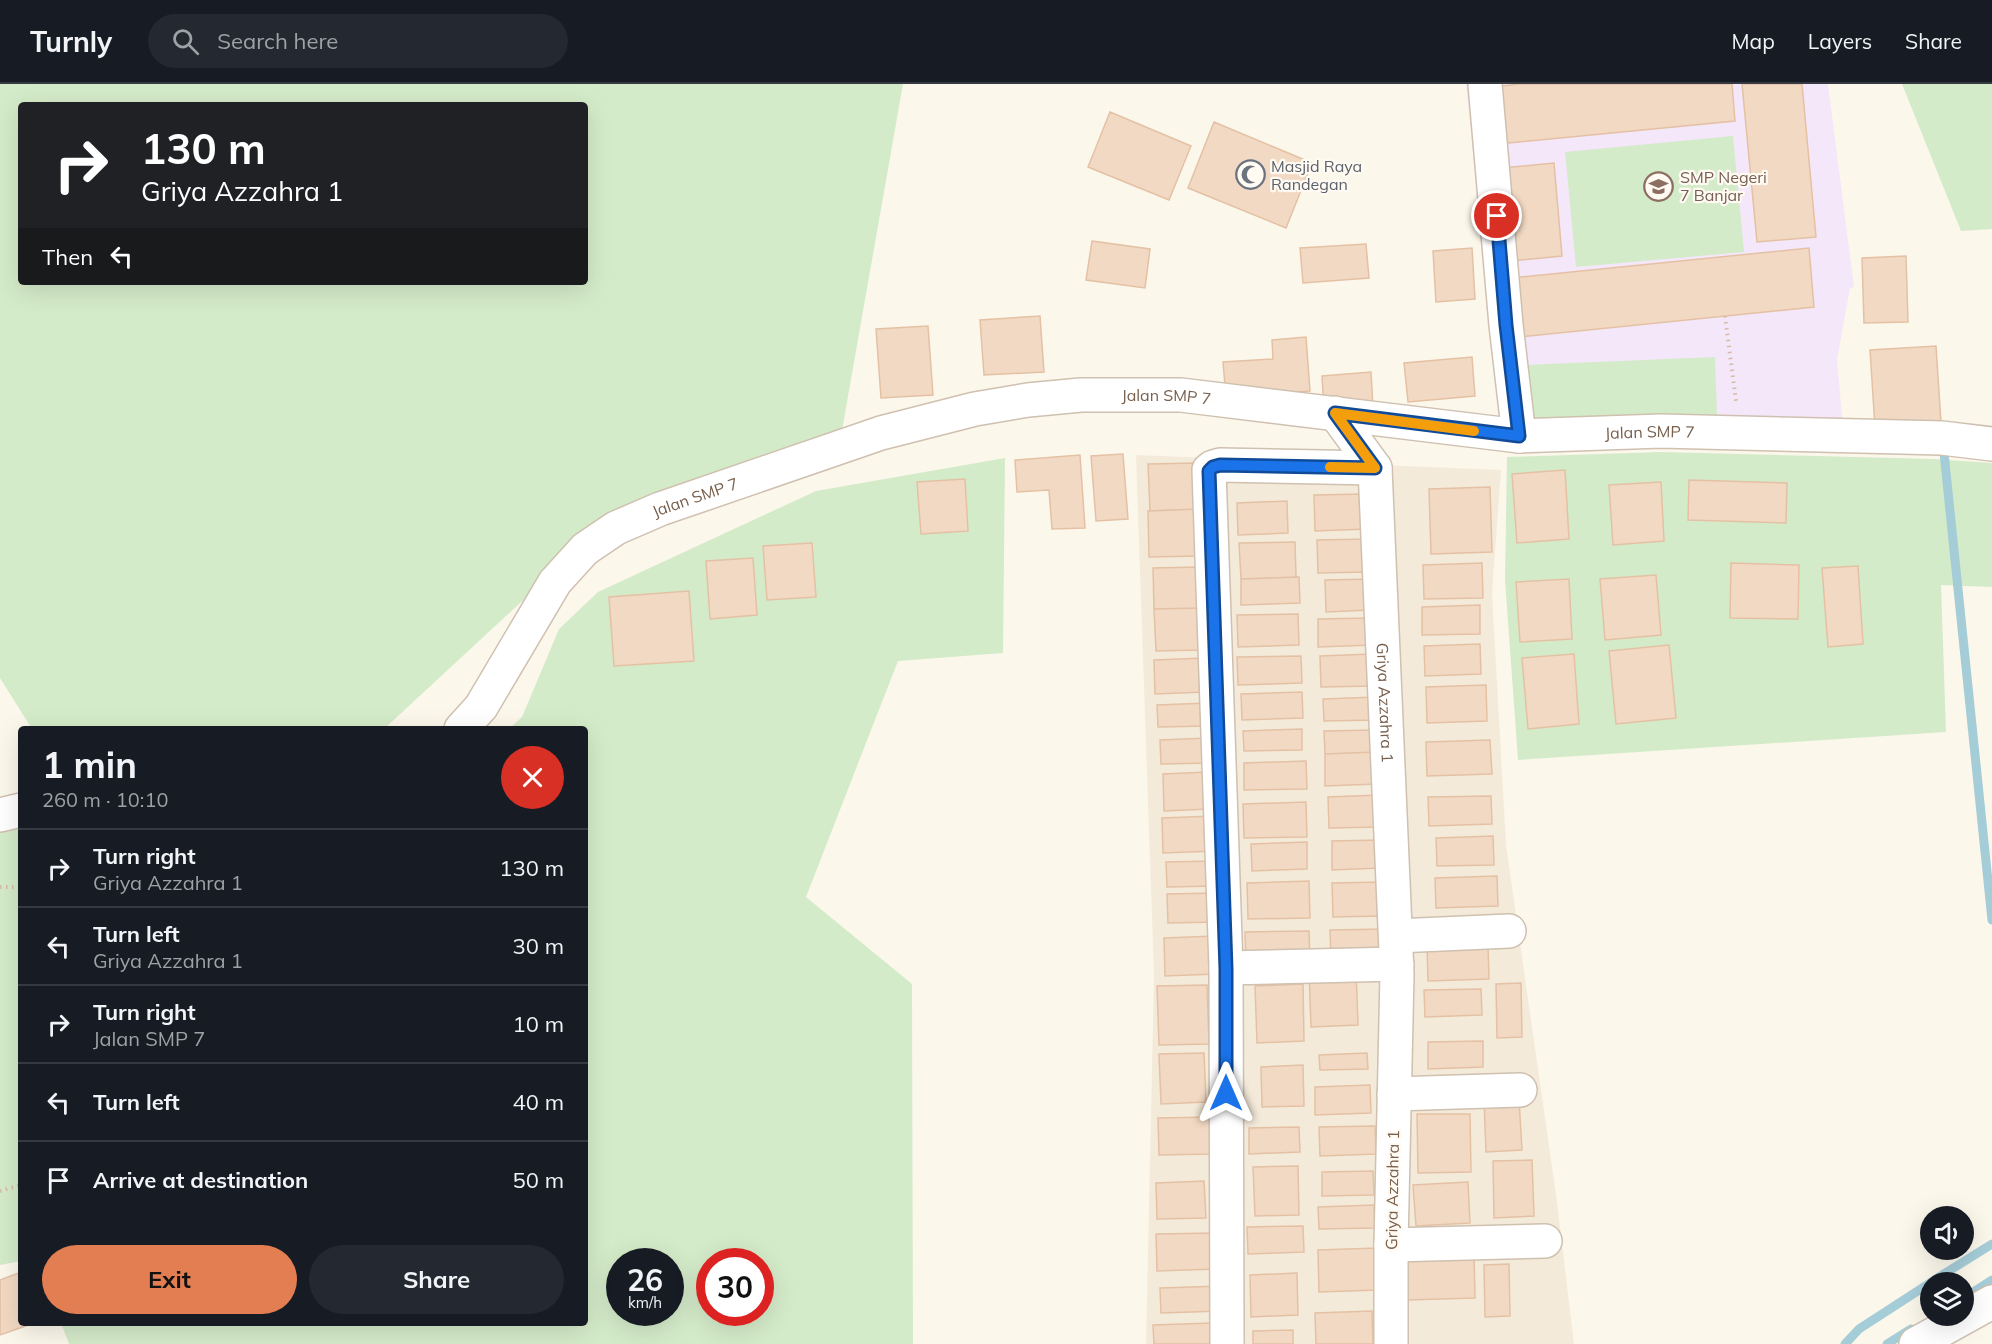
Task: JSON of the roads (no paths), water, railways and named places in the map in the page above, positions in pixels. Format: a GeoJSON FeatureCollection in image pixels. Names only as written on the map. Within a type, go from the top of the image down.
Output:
{"type":"FeatureCollection","features":[{"type":"Feature","properties":{"kind":"street"},"geometry":{"type":"LineString","coordinates":[[1485,84],[1506,325],[1519,436]]}},
{"type":"Feature","properties":{"kind":"street","name":"Jalan SMP 7"},"geometry":{"type":"LineString","coordinates":[[464,726],[481,707],[555,582],[585,549],[616,528],[660,509],[881,434],[975,409],[1028,400],[1081,395],[1181,395],[1519,436],[1660,431],[1741,435],[1942,438],[1992,444]]}},
{"type":"Feature","properties":{"kind":"street"},"geometry":{"type":"LineString","coordinates":[[1335,413],[1375,468]]}},
{"type":"Feature","properties":{"kind":"street"},"geometry":{"type":"LineString","coordinates":[[1227,1344],[1226,969],[1209,471],[1220,465],[1375,468]]}},
{"type":"Feature","properties":{"kind":"street","name":"Griya Azzahra 1"},"geometry":{"type":"LineString","coordinates":[[1375,468],[1396,950],[1391,1344]]}},
{"type":"Feature","properties":{"kind":"street"},"geometry":{"type":"LineString","coordinates":[[0,815],[18,811]]}},
{"type":"Feature","properties":{"kind":"street"},"geometry":{"type":"LineString","coordinates":[[1226,969],[1396,950],[1509,931]]}},
{"type":"Feature","properties":{"kind":"street"},"geometry":{"type":"LineString","coordinates":[[1394,1094],[1520,1090]]}},
{"type":"Feature","properties":{"kind":"street"},"geometry":{"type":"LineString","coordinates":[[1391,1245],[1545,1240]]}},
{"type":"Feature","properties":{"kind":"street"},"geometry":{"type":"LineString","coordinates":[[1916,1344],[1992,1302]]}},
{"type":"Feature","properties":{"kind":"waterway"},"geometry":{"type":"LineString","coordinates":[[1943,443],[1992,920]]}},
{"type":"Feature","properties":{"kind":"waterway"},"geometry":{"type":"LineString","coordinates":[[1947,1272],[1992,1244]]}},
{"type":"Feature","properties":{"kind":"waterway"},"geometry":{"type":"LineString","coordinates":[[1974,1292],[1992,1280]]}},
{"type":"Feature","properties":{"kind":"waterway"},"geometry":{"type":"LineString","coordinates":[[1845,1344],[1859,1329],[1920,1289]]}},
{"type":"Feature","properties":{"kind":"waterway"},"geometry":{"type":"LineString","coordinates":[[1887,1344],[1911,1329]]}},
{"type":"Feature","properties":{"kind":"place","name":"Masjid Raya Randegan"},"geometry":{"type":"Point","coordinates":[1250,175]}},
{"type":"Feature","properties":{"kind":"place","name":"SMP Negeri 7 Banjar"},"geometry":{"type":"Point","coordinates":[1659,186]}}]}
